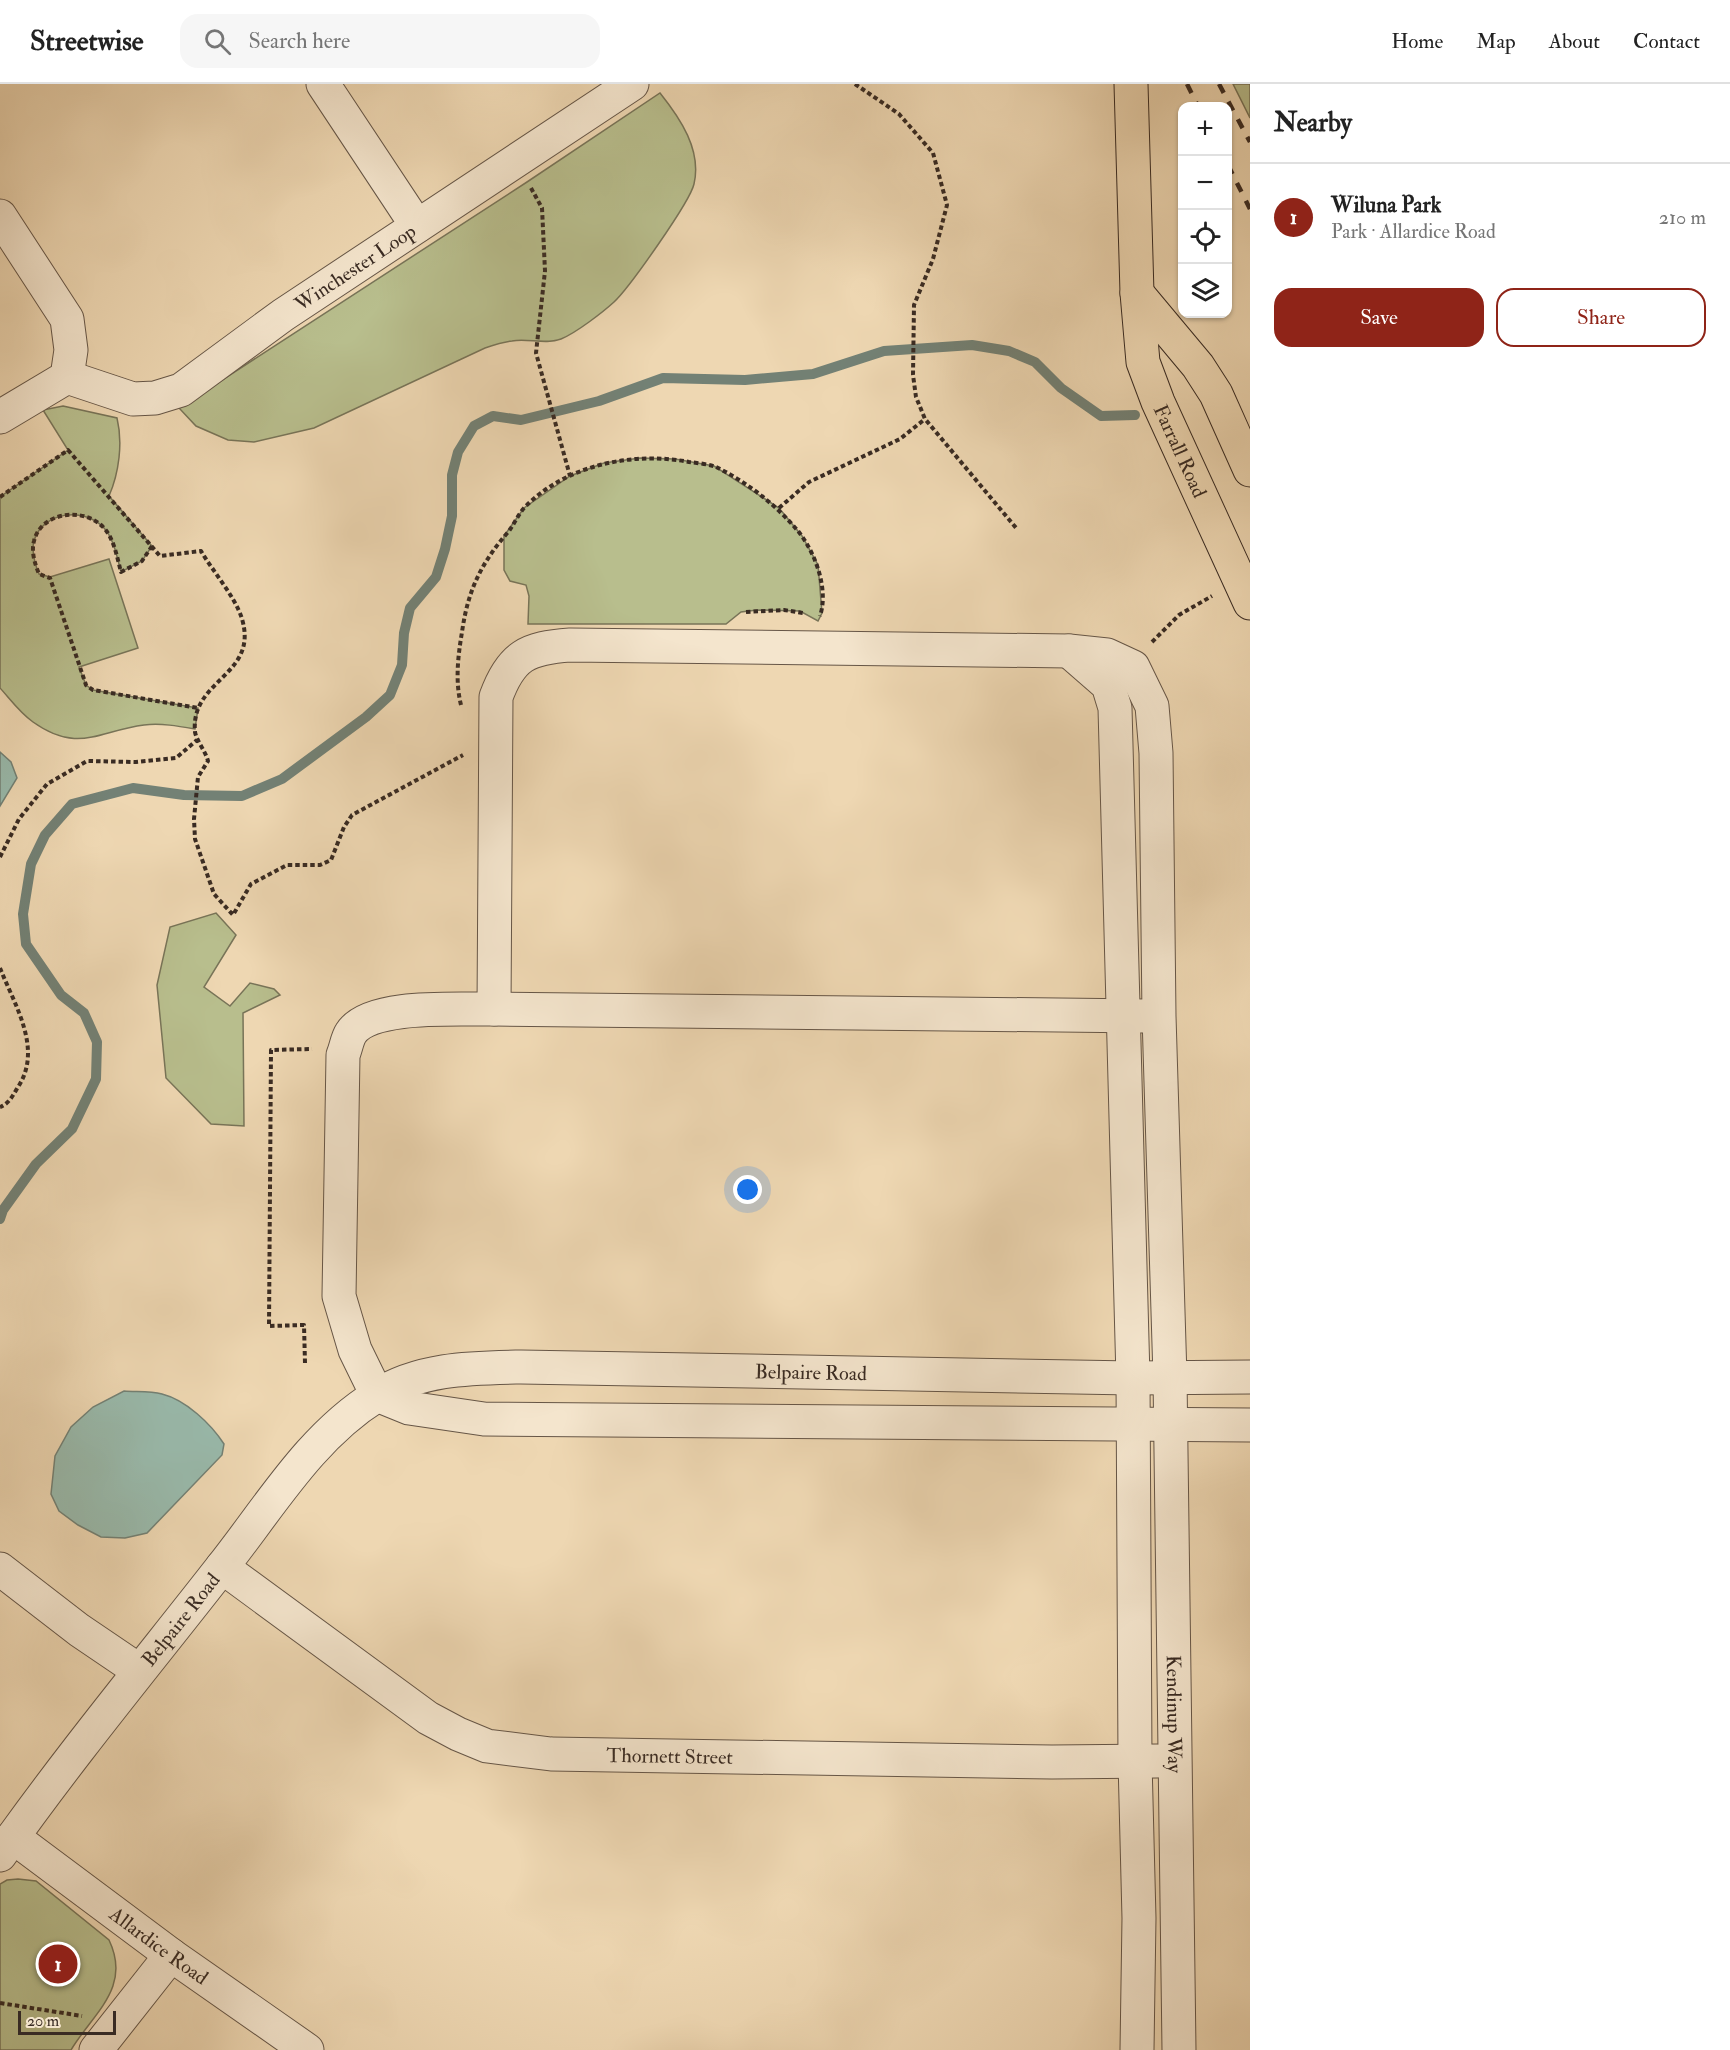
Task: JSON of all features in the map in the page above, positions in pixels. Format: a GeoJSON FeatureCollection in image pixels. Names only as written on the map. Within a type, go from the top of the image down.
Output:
{"type":"FeatureCollection","features":[{"type":"Feature","properties":{"kind":"main road","name":"Farrall Road"},"geometry":{"type":"LineString","coordinates":[[1131,84],[1137,293],[1143,362],[1236,597]]}},
{"type":"Feature","properties":{"kind":"main road"},"geometry":{"type":"LineString","coordinates":[[1137,293],[1198,366],[1216,394],[1250,470]]}},
{"type":"Feature","properties":{"kind":"street"},"geometry":{"type":"LineString","coordinates":[[322,84],[417,226]]}},
{"type":"Feature","properties":{"kind":"street","name":"Winchester Loop"},"geometry":{"type":"LineString","coordinates":[[67,377],[133,399],[155,398],[181,390],[283,315],[633,84]]}},
{"type":"Feature","properties":{"kind":"street"},"geometry":{"type":"LineString","coordinates":[[0,216],[67,319],[71,350],[67,377],[0,417]]}},
{"type":"Feature","properties":{"kind":"street","name":"Kendinup Way"},"geometry":{"type":"LineString","coordinates":[[494,1009],[496,697],[505,674],[517,659],[542,647],[570,645],[1069,651],[1107,655],[1133,667],[1152,705],[1156,753],[1159,1016],[1170,1377],[1173,1761],[1179,2050]]}},
{"type":"Feature","properties":{"kind":"street","name":"Kendinup Way"},"geometry":{"type":"LineString","coordinates":[[1069,651],[1108,686],[1115,708],[1133,1378],[1135,1761],[1139,1918],[1137,2050]]}},
{"type":"Feature","properties":{"kind":"street"},"geometry":{"type":"LineString","coordinates":[[1159,1016],[494,1009],[388,1013],[365,1020],[351,1033],[343,1055],[339,1296],[355,1350],[376,1395],[409,1408],[484,1419],[1250,1425]]}},
{"type":"Feature","properties":{"kind":"street","name":"Belpaire Road"},"geometry":{"type":"LineString","coordinates":[[6,1846],[138,1670],[320,1442],[376,1395],[439,1371],[478,1368],[1133,1378],[1250,1377]]}},
{"type":"Feature","properties":{"kind":"street","name":"Thornett Street"},"geometry":{"type":"LineString","coordinates":[[222,1567],[428,1718],[487,1746],[551,1754],[1173,1761]]}},
{"type":"Feature","properties":{"kind":"street"},"geometry":{"type":"LineString","coordinates":[[0,1569],[79,1630],[138,1670]]}},
{"type":"Feature","properties":{"kind":"street"},"geometry":{"type":"LineString","coordinates":[[1135,1586],[1171,1586]]}},
{"type":"Feature","properties":{"kind":"street","name":"Allardice Road"},"geometry":{"type":"LineString","coordinates":[[6,1846],[171,1955],[307,2050]]}},
{"type":"Feature","properties":{"kind":"street"},"geometry":{"type":"LineString","coordinates":[[1139,1918],[1176,1918]]}},
{"type":"Feature","properties":{"kind":"street"},"geometry":{"type":"LineString","coordinates":[[96,2050],[171,1955]]}},
{"type":"Feature","properties":{"kind":"path"},"geometry":{"type":"LineString","coordinates":[[855,84],[900,114],[933,153],[947,206],[933,259],[914,305],[913,375],[916,397],[925,419],[1017,529]]}},
{"type":"Feature","properties":{"kind":"path"},"geometry":{"type":"LineString","coordinates":[[527,182],[542,208],[545,271],[536,353],[570,476]]}},
{"type":"Feature","properties":{"kind":"path"},"geometry":{"type":"LineString","coordinates":[[779,508],[809,482],[900,439],[925,419]]}},
{"type":"Feature","properties":{"kind":"path"},"geometry":{"type":"LineString","coordinates":[[0,497],[68,450],[160,556],[201,552],[241,617],[245,634],[244,653],[229,672],[213,686],[198,708],[197,740],[208,761],[198,777],[194,819],[195,840],[214,894],[233,915],[251,884],[287,865],[320,865],[331,860],[344,827],[352,815],[464,755],[464,745]]}},
{"type":"Feature","properties":{"kind":"path"},"geometry":{"type":"LineString","coordinates":[[462,709],[458,693],[458,652],[471,589],[487,556],[524,508],[570,476],[604,463],[640,458],[675,459],[714,466],[779,508],[802,536],[818,564],[822,613],[818,621]]}},
{"type":"Feature","properties":{"kind":"path"},"geometry":{"type":"LineString","coordinates":[[152,546],[142,561],[121,572],[114,545],[104,527],[88,518],[72,514],[55,517],[40,529],[34,542],[34,562],[39,574],[50,578],[86,685],[93,690],[198,708]]}},
{"type":"Feature","properties":{"kind":"path"},"geometry":{"type":"LineString","coordinates":[[1149,647],[1179,615],[1196,604],[1236,597]]}},
{"type":"Feature","properties":{"kind":"path"},"geometry":{"type":"LineString","coordinates":[[0,856],[19,819],[47,784],[87,761],[136,762],[176,758],[197,740]]}},
{"type":"Feature","properties":{"kind":"path"},"geometry":{"type":"LineString","coordinates":[[0,968],[28,1039],[27,1074],[7,1105],[0,1107]]}},
{"type":"Feature","properties":{"kind":"path"},"geometry":{"type":"LineString","coordinates":[[0,2003],[83,2016]]}},
{"type":"Feature","properties":{"kind":"green space"},"geometry":{"type":"Polygon","coordinates":[[[1233,84],[1250,84],[1250,118],[1233,84]]]}},
{"type":"Feature","properties":{"kind":"green space"},"geometry":{"type":"Polygon","coordinates":[[[660,93],[688,135],[695,159],[694,184],[671,226],[632,280],[614,302],[581,327],[555,341],[518,340],[485,348],[314,428],[254,442],[228,440],[196,426],[179,408],[527,182],[660,93]]]}},
{"type":"Feature","properties":{"kind":"green space"},"geometry":{"type":"Polygon","coordinates":[[[63,406],[117,418],[120,438],[119,458],[109,496],[152,546],[142,561],[121,572],[113,543],[104,528],[96,521],[86,517],[64,515],[54,518],[38,531],[33,545],[33,554],[39,574],[50,577],[109,559],[138,648],[79,667],[86,685],[93,690],[198,708],[195,729],[150,724],[88,738],[63,737],[33,722],[0,688],[0,497],[68,450],[43,410],[63,406]]]}},
{"type":"Feature","properties":{"kind":"green space"},"geometry":{"type":"Polygon","coordinates":[[[640,458],[675,459],[714,466],[779,508],[802,536],[818,565],[822,613],[818,621],[800,611],[757,610],[741,612],[726,624],[528,624],[529,596],[526,585],[510,581],[504,570],[504,536],[524,508],[570,476],[604,463],[640,458]]]}},
{"type":"Feature","properties":{"kind":"green space"},"geometry":{"type":"Polygon","coordinates":[[[216,913],[236,935],[204,987],[230,1006],[250,983],[274,989],[280,995],[243,1013],[244,1126],[211,1124],[166,1078],[157,985],[170,927],[216,913]]]}},
{"type":"Feature","properties":{"kind":"green space"},"geometry":{"type":"Polygon","coordinates":[[[7,1880],[36,1881],[109,1940],[115,1957],[116,1972],[107,1999],[71,2050],[0,2050],[0,1884],[7,1880]]]}},
{"type":"Feature","properties":{"kind":"shaded area"},"geometry":{"type":"Polygon","coordinates":[[[0,752],[11,762],[17,778],[0,806],[0,752]]]}},
{"type":"Feature","properties":{"kind":"shaded area"},"geometry":{"type":"Polygon","coordinates":[[[124,1391],[157,1393],[171,1397],[189,1407],[205,1421],[224,1444],[222,1455],[147,1533],[125,1538],[101,1537],[78,1525],[59,1511],[51,1494],[55,1456],[71,1427],[93,1407],[124,1391]]]}},
{"type":"Feature","properties":{"kind":"waterway"},"geometry":{"type":"LineString","coordinates":[[0,1219],[3,1210],[36,1164],[72,1129],[96,1079],[97,1042],[84,1013],[61,995],[26,944],[23,914],[31,864],[45,835],[72,804],[133,788],[184,795],[242,796],[282,779],[366,717],[390,695],[402,665],[404,633],[410,608],[436,577],[445,549],[452,516],[452,475],[458,452],[474,426],[493,416],[521,420],[599,401],[663,378],[745,380],[813,374],[884,351],[972,345],[1009,351],[1035,362],[1061,388],[1101,416],[1135,415]]}},
{"type":"Feature","properties":{"kind":"railway"},"geometry":{"type":"LineString","coordinates":[[1187,84],[1196,102]]}},
{"type":"Feature","properties":{"kind":"railway"},"geometry":{"type":"LineString","coordinates":[[1219,84],[1250,142]]}},
{"type":"Feature","properties":{"kind":"railway"},"geometry":{"type":"LineString","coordinates":[[1232,173],[1250,209]]}},
{"type":"Feature","properties":{"kind":"place","name":"Wiluna Park"},"geometry":{"type":"Point","coordinates":[58,1964]}}]}
